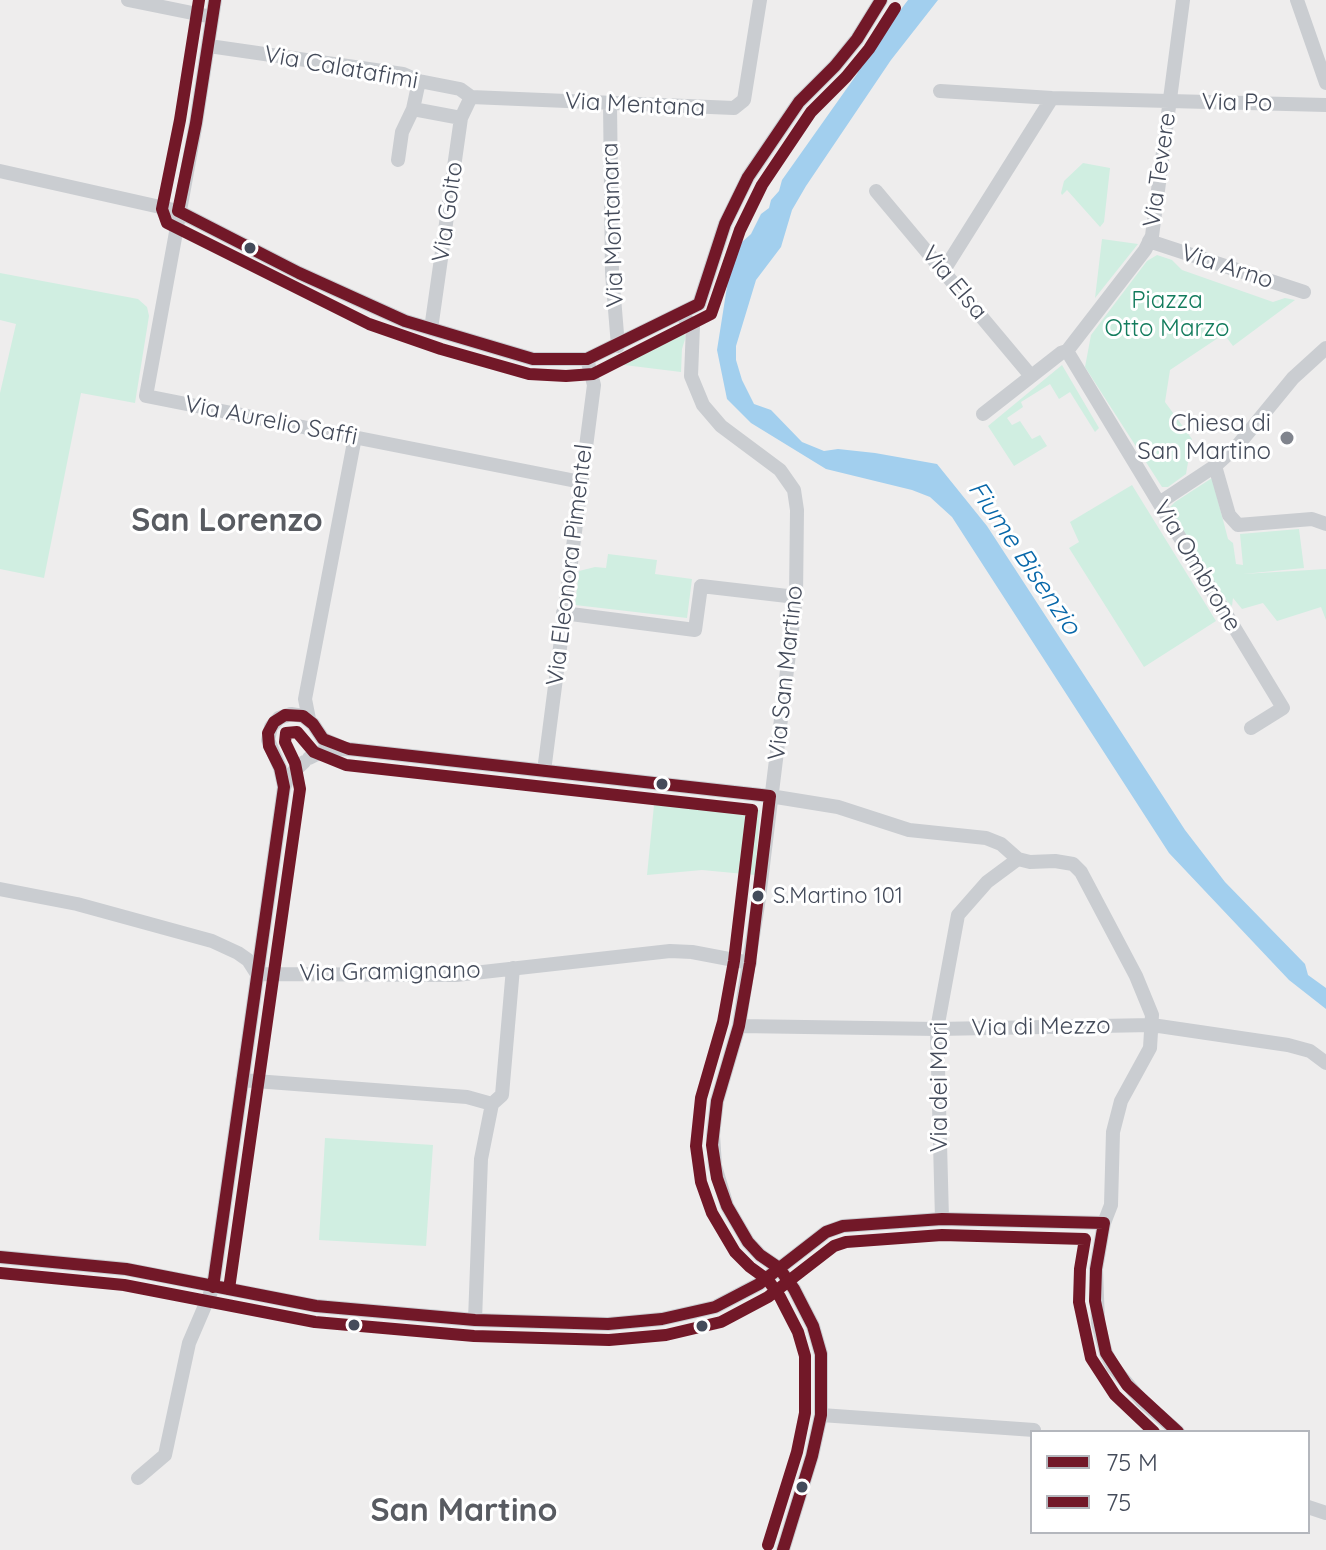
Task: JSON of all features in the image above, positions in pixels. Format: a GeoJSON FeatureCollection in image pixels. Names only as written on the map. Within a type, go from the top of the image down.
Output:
{"type":"FeatureCollection","features":[{"type":"Feature","properties":{"kind":"street"},"geometry":{"type":"LineString","coordinates":[[128,0],[212,17]]}},
{"type":"Feature","properties":{"kind":"street"},"geometry":{"type":"LineString","coordinates":[[178,211],[215,0]]}},
{"type":"Feature","properties":{"kind":"street","name":"Via Mentana"},"geometry":{"type":"LineString","coordinates":[[471,97],[726,110],[744,100],[760,0]]}},
{"type":"Feature","properties":{"kind":"street"},"geometry":{"type":"LineString","coordinates":[[0,171],[178,211],[374,309],[431,329],[533,359],[587,359],[681,315],[701,302],[734,203],[765,149],[799,102],[857,39],[881,0]]}},
{"type":"Feature","properties":{"kind":"street","name":"Via Tevere"},"geometry":{"type":"LineString","coordinates":[[983,414],[1067,351],[1149,241],[1183,0]]}},
{"type":"Feature","properties":{"kind":"street"},"geometry":{"type":"LineString","coordinates":[[1297,0],[1326,83]]}},
{"type":"Feature","properties":{"kind":"street","name":"Via Calatafimi"},"geometry":{"type":"LineString","coordinates":[[209,46],[403,74],[419,81],[460,89],[471,97]]}},
{"type":"Feature","properties":{"kind":"street"},"geometry":{"type":"LineString","coordinates":[[398,160],[402,132],[413,109],[419,81]]}},
{"type":"Feature","properties":{"kind":"street","name":"Via Po"},"geometry":{"type":"LineString","coordinates":[[940,91],[1052,98],[1326,105]]}},
{"type":"Feature","properties":{"kind":"street","name":"Via Goito"},"geometry":{"type":"LineString","coordinates":[[431,329],[461,118],[471,97]]}},
{"type":"Feature","properties":{"kind":"street"},"geometry":{"type":"LineString","coordinates":[[944,270],[1052,98]]}},
{"type":"Feature","properties":{"kind":"street","name":"Via Montanara"},"geometry":{"type":"LineString","coordinates":[[610,103],[611,247],[618,346]]}},
{"type":"Feature","properties":{"kind":"street"},"geometry":{"type":"LineString","coordinates":[[413,109],[461,118]]}},
{"type":"Feature","properties":{"kind":"street","name":"Via Elsa"},"geometry":{"type":"LineString","coordinates":[[876,191],[1031,376]]}},
{"type":"Feature","properties":{"kind":"street","name":"Via Aurelio Saffi"},"geometry":{"type":"LineString","coordinates":[[178,211],[146,396],[581,482]]}},
{"type":"Feature","properties":{"kind":"street","name":"Via Arno"},"geometry":{"type":"LineString","coordinates":[[1149,241],[1304,292]]}},
{"type":"Feature","properties":{"kind":"street","name":"Via San Martino"},"geometry":{"type":"LineString","coordinates":[[681,315],[693,326],[691,376],[709,414],[730,434],[774,463],[794,490],[797,510],[796,597],[750,963],[739,1026],[717,1101],[713,1155],[727,1206],[748,1242],[779,1268],[802,1302],[818,1340],[822,1368],[821,1415],[812,1456],[783,1550]]}},
{"type":"Feature","properties":{"kind":"street"},"geometry":{"type":"LineString","coordinates":[[1159,503],[1215,466],[1244,439],[1293,378],[1326,348]]}},
{"type":"Feature","properties":{"kind":"street","name":"Via Ombrone"},"geometry":{"type":"LineString","coordinates":[[1067,351],[1283,708],[1251,728]]}},
{"type":"Feature","properties":{"kind":"street","name":"Via Eleonora Pimentel"},"geometry":{"type":"LineString","coordinates":[[544,771],[595,382],[587,359]]}},
{"type":"Feature","properties":{"kind":"street"},"geometry":{"type":"LineString","coordinates":[[138,1478],[165,1455],[189,1343],[213,1287],[284,787],[289,776],[316,748],[305,699],[355,437]]}},
{"type":"Feature","properties":{"kind":"street"},"geometry":{"type":"LineString","coordinates":[[1215,466],[1229,515],[1238,525],[1312,519],[1326,524]]}},
{"type":"Feature","properties":{"kind":"street"},"geometry":{"type":"LineString","coordinates":[[563,613],[695,630],[701,586],[796,597]]}},
{"type":"Feature","properties":{"kind":"street"},"geometry":{"type":"LineString","coordinates":[[284,787],[269,746],[271,727],[279,718],[291,714],[305,699]]}},
{"type":"Feature","properties":{"kind":"street"},"geometry":{"type":"LineString","coordinates":[[291,714],[312,724],[330,743],[349,749]]}},
{"type":"Feature","properties":{"kind":"street"},"geometry":{"type":"LineString","coordinates":[[275,757],[286,763],[307,760],[325,750],[349,749],[770,796],[838,807],[909,830],[986,838],[1001,844],[1018,859],[1030,862],[1073,864],[1081,872],[1144,990],[1152,1025],[1151,1043],[1145,1060],[1121,1101],[1113,1132],[1111,1205],[1104,1223],[1096,1269],[1095,1301],[1101,1338],[1106,1353],[1127,1385],[1176,1430]]}},
{"type":"Feature","properties":{"kind":"street","name":"Via dei Mori"},"geometry":{"type":"LineString","coordinates":[[942,1219],[937,1029],[958,915],[987,882],[1018,859]]}},
{"type":"Feature","properties":{"kind":"street"},"geometry":{"type":"LineString","coordinates":[[0,889],[77,904],[212,941],[248,960],[257,974]]}},
{"type":"Feature","properties":{"kind":"street","name":"Via Gramignano"},"geometry":{"type":"LineString","coordinates":[[257,974],[456,975],[670,951],[750,963]]}},
{"type":"Feature","properties":{"kind":"street"},"geometry":{"type":"LineString","coordinates":[[475,1320],[481,1159],[492,1104],[502,1095],[513,968]]}},
{"type":"Feature","properties":{"kind":"street","name":"Via di Mezzo"},"geometry":{"type":"LineString","coordinates":[[739,1026],[937,1029],[1152,1025],[1288,1045],[1310,1051],[1326,1063]]}},
{"type":"Feature","properties":{"kind":"street"},"geometry":{"type":"LineString","coordinates":[[242,1080],[467,1097],[492,1104]]}},
{"type":"Feature","properties":{"kind":"street"},"geometry":{"type":"LineString","coordinates":[[0,1257],[126,1269],[316,1306],[475,1320],[632,1323],[702,1312],[733,1300],[826,1232],[843,1226],[942,1219],[1104,1223]]}},
{"type":"Feature","properties":{"kind":"street"},"geometry":{"type":"LineString","coordinates":[[760,1255],[761,1282]]}},
{"type":"Feature","properties":{"kind":"street"},"geometry":{"type":"LineString","coordinates":[[821,1415],[1034,1430]]}},
{"type":"Feature","properties":{"kind":"green space"},"geometry":{"type":"Polygon","coordinates":[[[1083,163],[1110,168],[1104,222],[1100,227],[1067,190],[1061,193],[1064,181],[1083,163]]]}},
{"type":"Feature","properties":{"kind":"green space"},"geometry":{"type":"Polygon","coordinates":[[[1102,239],[1138,244],[1095,298],[1102,239]]]}},
{"type":"Feature","properties":{"kind":"green space","name":"Piazza Otto Marzo"},"geometry":{"type":"Polygon","coordinates":[[[1157,255],[1172,260],[1182,270],[1273,302],[1285,298],[1295,300],[1233,346],[1224,334],[1170,370],[1165,402],[1192,439],[1186,474],[1168,487],[1162,487],[1085,367],[1091,335],[1147,261],[1157,255]]]}},
{"type":"Feature","properties":{"kind":"green space"},"geometry":{"type":"Polygon","coordinates":[[[0,273],[138,299],[147,307],[149,316],[135,403],[81,393],[44,578],[0,569],[0,393],[16,324],[0,320],[0,273]]]}},
{"type":"Feature","properties":{"kind":"green space"},"geometry":{"type":"Polygon","coordinates":[[[679,328],[686,336],[681,372],[608,363],[606,360],[679,328]]]}},
{"type":"Feature","properties":{"kind":"green space"},"geometry":{"type":"Polygon","coordinates":[[[1062,365],[1099,428],[1095,432],[1070,392],[1059,399],[1050,384],[1021,402],[1023,407],[1007,418],[1012,425],[1020,421],[1032,439],[1040,435],[1047,446],[1014,466],[988,426],[1062,365]]]}},
{"type":"Feature","properties":{"kind":"green space"},"geometry":{"type":"Polygon","coordinates":[[[1212,478],[1228,539],[1233,543],[1236,564],[1243,565],[1240,534],[1299,529],[1304,568],[1243,574],[1326,569],[1326,620],[1321,607],[1277,621],[1263,603],[1242,609],[1233,598],[1232,606],[1219,593],[1169,508],[1212,478]]]}},
{"type":"Feature","properties":{"kind":"green space"},"geometry":{"type":"Polygon","coordinates":[[[1132,485],[1216,621],[1144,667],[1069,548],[1079,542],[1070,522],[1132,485]]]}},
{"type":"Feature","properties":{"kind":"green space"},"geometry":{"type":"Polygon","coordinates":[[[608,554],[657,560],[655,574],[692,579],[687,618],[575,605],[579,571],[606,568],[608,554]]]}},
{"type":"Feature","properties":{"kind":"green space"},"geometry":{"type":"Polygon","coordinates":[[[654,805],[760,810],[755,875],[702,870],[647,875],[654,805]]]}},
{"type":"Feature","properties":{"kind":"green space"},"geometry":{"type":"Polygon","coordinates":[[[325,1138],[433,1145],[426,1246],[319,1240],[325,1138]]]}},
{"type":"Feature","properties":{"kind":"water","name":"Fiume Bisenzio"},"geometry":{"type":"Polygon","coordinates":[[[908,0],[938,0],[891,60],[792,210],[781,247],[756,280],[736,346],[736,360],[742,380],[754,404],[771,410],[802,442],[824,451],[838,449],[875,453],[937,464],[987,526],[1185,830],[1225,882],[1305,964],[1308,975],[1326,988],[1326,1009],[1289,980],[1169,853],[952,517],[930,497],[912,490],[826,469],[751,423],[727,399],[717,350],[729,274],[742,242],[751,234],[761,214],[769,208],[782,180],[857,74],[864,58],[908,0]]]}},
{"type":"Feature","properties":{"kind":"transit line","name":"75"},"geometry":{"type":"LineString","coordinates":[[199,0],[162,209],[167,223],[369,324],[529,374],[566,376],[593,374],[711,314],[740,230],[762,185],[811,112],[869,49],[895,8]]}},
{"type":"Feature","properties":{"kind":"transit line"},"geometry":{"type":"LineString","coordinates":[[178,211],[196,123],[215,0]]}},
{"type":"Feature","properties":{"kind":"transit line"},"geometry":{"type":"LineString","coordinates":[[178,211],[299,273],[405,321],[533,359],[587,359],[699,304],[725,224],[748,177],[799,102],[857,39],[881,0]]}},
{"type":"Feature","properties":{"kind":"transit line"},"geometry":{"type":"LineString","coordinates":[[213,1287],[284,787],[280,768],[269,746],[268,733],[274,722],[285,715],[303,716],[323,739],[349,749],[770,796],[750,963],[739,1026],[717,1101],[712,1145],[717,1178],[727,1206],[748,1242],[779,1268],[794,1289],[813,1326],[821,1354],[821,1415],[812,1456],[783,1550]]}},
{"type":"Feature","properties":{"kind":"transit line","name":"75"},"geometry":{"type":"LineString","coordinates":[[229,1289],[300,789],[295,763],[285,742],[286,733],[297,732],[314,752],[346,765],[752,810],[734,961],[723,1022],[701,1098],[696,1146],[701,1182],[712,1213],[735,1252],[768,1280],[780,1297],[798,1332],[805,1356],[805,1413],[797,1452],[768,1545]]}},
{"type":"Feature","properties":{"kind":"transit line"},"geometry":{"type":"LineString","coordinates":[[0,1257],[126,1269],[316,1306],[475,1320],[608,1324],[662,1319],[715,1307],[759,1284],[826,1232],[843,1226],[942,1219],[1104,1223],[1096,1269],[1095,1301],[1106,1353],[1127,1385],[1176,1430]]}},
{"type":"Feature","properties":{"kind":"transit line","name":"75"},"geometry":{"type":"LineString","coordinates":[[0,1273],[124,1285],[315,1322],[474,1336],[609,1340],[666,1335],[721,1322],[768,1297],[834,1246],[846,1242],[942,1235],[1085,1239],[1079,1302],[1091,1358],[1115,1395],[1152,1430]]}},
{"type":"Feature","properties":{"kind":"place","name":"Chiesa di San Martino"},"geometry":{"type":"Point","coordinates":[1287,438]}},
{"type":"Feature","properties":{"kind":"place","name":"S.Martino 101"},"geometry":{"type":"Point","coordinates":[758,896]}},
{"type":"Feature","properties":{"kind":"district","name":"San Lorenzo"},"geometry":{"type":"Point","coordinates":[227,521]}},
{"type":"Feature","properties":{"kind":"district","name":"San Martino"},"geometry":{"type":"Point","coordinates":[464,1511]}}]}
